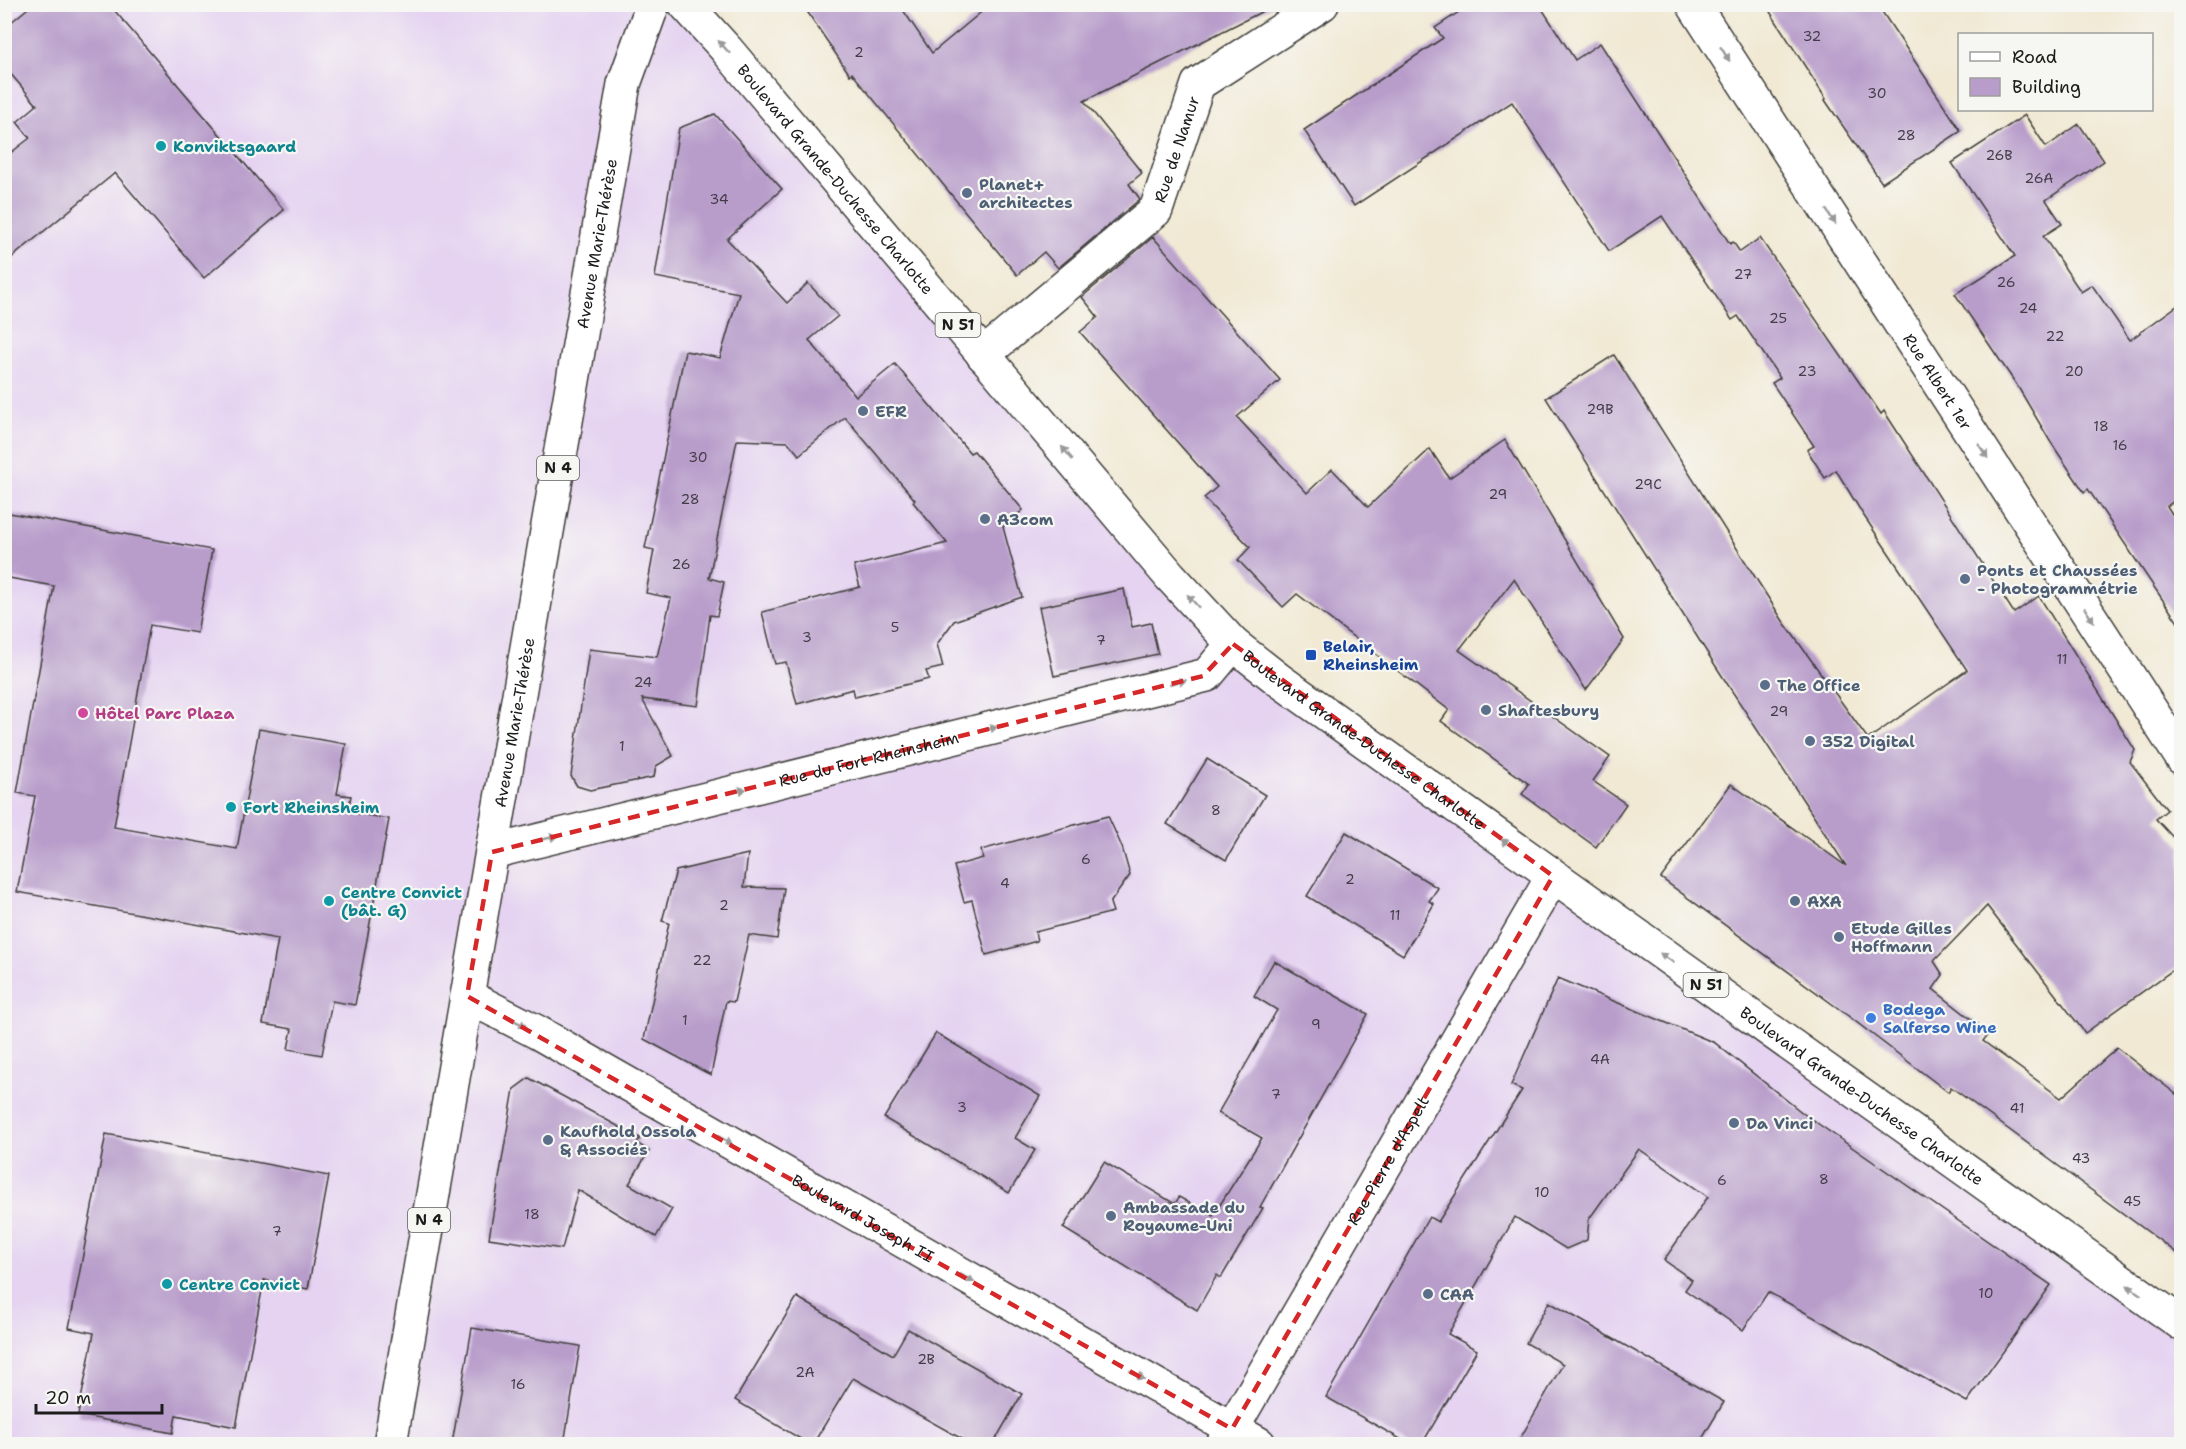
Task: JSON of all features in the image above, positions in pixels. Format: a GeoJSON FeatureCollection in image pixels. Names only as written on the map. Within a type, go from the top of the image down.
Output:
{"type":"FeatureCollection","features":[{"type":"Feature","properties":{"kind":"main road","name":"Avenue Marie-Thérèse"},"geometry":{"type":"LineString","coordinates":[[390,1444],[624,84],[653,4]]}},
{"type":"Feature","properties":{"kind":"main road","name":"Boulevard Grande-Duchesse Charlotte"},"geometry":{"type":"LineString","coordinates":[[686,4],[1170,576],[1233,644],[1279,680],[1552,876],[2181,1324]]}},
{"type":"Feature","properties":{"kind":"main road","name":"Rue de Namur"},"geometry":{"type":"LineString","coordinates":[[983,355],[1156,210],[1198,84],[1322,4]]}},
{"type":"Feature","properties":{"kind":"main road","name":"Rue Albert 1er"},"geometry":{"type":"LineString","coordinates":[[1693,4],[2181,758]]}},
{"type":"Feature","properties":{"kind":"main road","name":"Rue du Fort Rheinsheim"},"geometry":{"type":"LineString","coordinates":[[492,852],[1207,675],[1233,644]]}},
{"type":"Feature","properties":{"kind":"main road","name":"Rue Pierre d'Aspelt"},"geometry":{"type":"LineString","coordinates":[[1238,1439],[1552,876]]}},
{"type":"Feature","properties":{"kind":"main road","name":"Boulevard Joseph II"},"geometry":{"type":"LineString","coordinates":[[467,996],[547,1038],[1238,1439]]}},
{"type":"Feature","properties":{"kind":"highlighted area"},"geometry":{"type":"Polygon","coordinates":[[[1233,644],[1553,876],[1232,1429],[467,996],[492,852],[1203,676],[1233,644]]]}},
{"type":"Feature","properties":{"kind":"shaded area"},"geometry":{"type":"Polygon","coordinates":[[[5,5],[685,5],[1207,617],[2181,1324],[2181,1444],[5,1444],[5,5]]]}},
{"type":"Feature","properties":{"kind":"building","name":"Konviktsgaard"},"geometry":{"type":"Polygon","coordinates":[[[33,4],[109,4],[284,210],[204,278],[115,173],[4,264],[4,158],[30,138],[17,122],[37,105],[4,66],[4,28],[33,4]]]}},
{"type":"Feature","properties":{"kind":"building"},"geometry":{"type":"Polygon","coordinates":[[[802,4],[899,4],[932,53],[991,4],[1277,4],[1084,101],[1142,173],[1129,184],[1140,199],[1058,268],[1044,252],[1017,275],[852,73],[850,75],[802,4]]]}},
{"type":"Feature","properties":{"kind":"building"},"geometry":{"type":"Polygon","coordinates":[[[1471,4],[1539,4],[1575,60],[1600,43],[1730,244],[1733,242],[1740,252],[1760,238],[1881,414],[1884,411],[2014,613],[2039,596],[2135,750],[2130,762],[2167,810],[2156,819],[2181,846],[2181,964],[2085,1033],[1987,906],[1934,961],[1943,975],[1933,989],[1989,1033],[1983,1041],[2061,1098],[2117,1048],[2181,1098],[2181,1256],[1951,1087],[1948,1092],[1661,878],[1731,784],[1846,866],[1715,665],[1546,398],[1614,355],[1783,621],[1868,739],[1967,670],[1862,513],[1836,470],[1825,478],[1807,450],[1814,446],[1772,383],[1780,378],[1738,316],[1732,320],[1662,216],[1609,251],[1512,102],[1354,206],[1304,130],[1443,38],[1435,28],[1471,4]]]}},
{"type":"Feature","properties":{"kind":"building"},"geometry":{"type":"Polygon","coordinates":[[[1765,4],[1877,4],[1961,131],[1882,183],[1825,100],[1765,4]]]}},
{"type":"Feature","properties":{"kind":"building"},"geometry":{"type":"Polygon","coordinates":[[[715,114],[782,189],[727,239],[787,303],[808,283],[838,316],[809,340],[856,396],[895,364],[970,453],[974,451],[1023,510],[1003,527],[1022,597],[954,621],[937,644],[943,667],[926,671],[929,679],[855,697],[853,689],[797,704],[786,662],[775,664],[762,612],[860,587],[854,566],[947,543],[913,502],[915,500],[845,417],[799,455],[788,442],[737,440],[709,578],[724,582],[717,616],[710,615],[698,706],[642,699],[673,756],[656,766],[654,777],[590,790],[577,786],[571,776],[589,649],[657,657],[671,598],[646,593],[654,550],[645,548],[685,351],[720,358],[739,293],[655,277],[679,128],[715,114]]]}},
{"type":"Feature","properties":{"kind":"building"},"geometry":{"type":"Polygon","coordinates":[[[2025,115],[2046,147],[2079,124],[2104,161],[2046,200],[2062,224],[2043,236],[2081,292],[2092,285],[2130,340],[2181,303],[2181,496],[2167,506],[2181,528],[2181,627],[2088,489],[2084,492],[2018,387],[1955,294],[2015,256],[1952,163],[2025,115]]]}},
{"type":"Feature","properties":{"kind":"building"},"geometry":{"type":"Polygon","coordinates":[[[1153,237],[1280,380],[1237,417],[1307,493],[1332,469],[1368,507],[1430,449],[1449,478],[1505,440],[1624,639],[1586,690],[1514,579],[1459,650],[1610,757],[1593,781],[1626,804],[1596,847],[1522,794],[1529,784],[1441,721],[1449,710],[1297,594],[1283,607],[1238,560],[1250,547],[1204,498],[1217,487],[1080,332],[1098,317],[1082,297],[1153,237]]]}},
{"type":"Feature","properties":{"kind":"building"},"geometry":{"type":"Polygon","coordinates":[[[4,512],[212,550],[197,633],[150,625],[114,827],[237,849],[259,729],[346,744],[337,794],[351,796],[348,812],[389,819],[355,1005],[332,1001],[322,1055],[288,1049],[292,1029],[263,1024],[278,939],[17,892],[35,796],[17,793],[54,586],[4,577],[4,512]]]}},
{"type":"Feature","properties":{"kind":"building"},"geometry":{"type":"Polygon","coordinates":[[[1124,589],[1132,627],[1151,623],[1158,654],[1054,676],[1039,607],[1124,589]]]}},
{"type":"Feature","properties":{"kind":"building"},"geometry":{"type":"Polygon","coordinates":[[[1207,759],[1265,795],[1226,860],[1167,824],[1207,759]]]}},
{"type":"Feature","properties":{"kind":"building"},"geometry":{"type":"Polygon","coordinates":[[[1108,816],[1122,847],[1130,875],[1110,903],[1113,912],[1035,932],[1037,941],[986,955],[972,900],[964,902],[954,866],[983,858],[981,850],[1108,816]]]}},
{"type":"Feature","properties":{"kind":"building"},"geometry":{"type":"Polygon","coordinates":[[[1346,832],[1438,888],[1429,901],[1434,904],[1403,955],[1307,896],[1346,832]]]}},
{"type":"Feature","properties":{"kind":"building"},"geometry":{"type":"Polygon","coordinates":[[[748,854],[744,887],[784,888],[777,939],[749,935],[734,1002],[726,1001],[711,1075],[644,1039],[669,923],[662,921],[676,871],[748,854]]]}},
{"type":"Feature","properties":{"kind":"building"},"geometry":{"type":"Polygon","coordinates":[[[1274,961],[1368,1014],[1260,1207],[1263,1208],[1221,1278],[1217,1275],[1197,1310],[1063,1228],[1104,1162],[1175,1204],[1179,1197],[1213,1216],[1262,1138],[1218,1113],[1277,1010],[1254,996],[1274,961]]]}},
{"type":"Feature","properties":{"kind":"building"},"geometry":{"type":"Polygon","coordinates":[[[1558,978],[1715,1043],[1804,1114],[2051,1285],[1967,1402],[1768,1292],[1743,1330],[1685,1290],[1692,1280],[1664,1260],[1708,1197],[1639,1149],[1589,1219],[1587,1240],[1566,1249],[1515,1217],[1448,1334],[1477,1350],[1422,1444],[1409,1444],[1326,1397],[1429,1217],[1438,1222],[1522,1090],[1511,1085],[1558,978]]]}},
{"type":"Feature","properties":{"kind":"building"},"geometry":{"type":"Polygon","coordinates":[[[936,1033],[1040,1096],[1015,1138],[1035,1150],[1009,1193],[884,1118],[936,1033]]]}},
{"type":"Feature","properties":{"kind":"building"},"geometry":{"type":"Polygon","coordinates":[[[529,1078],[640,1138],[637,1143],[649,1151],[629,1184],[672,1209],[656,1237],[578,1190],[562,1249],[489,1238],[514,1089],[529,1078]]]}},
{"type":"Feature","properties":{"kind":"building","name":"Centre Convict"},"geometry":{"type":"Polygon","coordinates":[[[106,1134],[329,1176],[308,1289],[264,1280],[236,1427],[176,1415],[173,1433],[78,1415],[94,1333],[69,1328],[106,1134]]]}},
{"type":"Feature","properties":{"kind":"building"},"geometry":{"type":"Polygon","coordinates":[[[797,1297],[893,1355],[908,1329],[1022,1394],[993,1444],[971,1444],[853,1378],[813,1444],[809,1444],[735,1400],[797,1297]]]}},
{"type":"Feature","properties":{"kind":"building"},"geometry":{"type":"Polygon","coordinates":[[[1549,1302],[1724,1402],[1699,1444],[1517,1444],[1563,1364],[1526,1343],[1549,1302]]]}},
{"type":"Feature","properties":{"kind":"building"},"geometry":{"type":"Polygon","coordinates":[[[472,1328],[580,1346],[564,1444],[452,1444],[472,1328]]]}},
{"type":"Feature","properties":{"kind":"place","name":"Konviktsgaard"},"geometry":{"type":"Point","coordinates":[161,146]}},
{"type":"Feature","properties":{"kind":"place","name":"Planet+ architectes"},"geometry":{"type":"Point","coordinates":[967,193]}},
{"type":"Feature","properties":{"kind":"place","name":"EFR"},"geometry":{"type":"Point","coordinates":[863,411]}},
{"type":"Feature","properties":{"kind":"place","name":"A3com"},"geometry":{"type":"Point","coordinates":[985,519]}},
{"type":"Feature","properties":{"kind":"place","name":"Ponts et Chaussées - Photogrammétrie"},"geometry":{"type":"Point","coordinates":[1965,579]}},
{"type":"Feature","properties":{"kind":"place","name":"Belair, Rheinsheim"},"geometry":{"type":"Point","coordinates":[1311,655]}},
{"type":"Feature","properties":{"kind":"place","name":"The Office"},"geometry":{"type":"Point","coordinates":[1765,685]}},
{"type":"Feature","properties":{"kind":"place","name":"Shaftesbury"},"geometry":{"type":"Point","coordinates":[1486,710]}},
{"type":"Feature","properties":{"kind":"place","name":"Hôtel Parc Plaza"},"geometry":{"type":"Point","coordinates":[83,713]}},
{"type":"Feature","properties":{"kind":"place","name":"352 Digital"},"geometry":{"type":"Point","coordinates":[1810,741]}},
{"type":"Feature","properties":{"kind":"place","name":"Fort Rheinsheim"},"geometry":{"type":"Point","coordinates":[231,807]}},
{"type":"Feature","properties":{"kind":"place","name":"Centre Convict (bât. G)"},"geometry":{"type":"Point","coordinates":[329,901]}},
{"type":"Feature","properties":{"kind":"place","name":"AXA"},"geometry":{"type":"Point","coordinates":[1795,901]}},
{"type":"Feature","properties":{"kind":"place","name":"Etude Gilles Hoffmann"},"geometry":{"type":"Point","coordinates":[1839,937]}},
{"type":"Feature","properties":{"kind":"place","name":"Bodega Salferso Wine"},"geometry":{"type":"Point","coordinates":[1871,1018]}},
{"type":"Feature","properties":{"kind":"place","name":"Da Vinci"},"geometry":{"type":"Point","coordinates":[1734,1123]}},
{"type":"Feature","properties":{"kind":"place","name":"Kaufhold Ossola & Associés"},"geometry":{"type":"Point","coordinates":[548,1140]}},
{"type":"Feature","properties":{"kind":"place","name":"Ambassade du Royaume-Uni"},"geometry":{"type":"Point","coordinates":[1111,1216]}},
{"type":"Feature","properties":{"kind":"place","name":"Centre Convict"},"geometry":{"type":"Point","coordinates":[167,1284]}},
{"type":"Feature","properties":{"kind":"place","name":"CAA"},"geometry":{"type":"Point","coordinates":[1428,1294]}}]}
